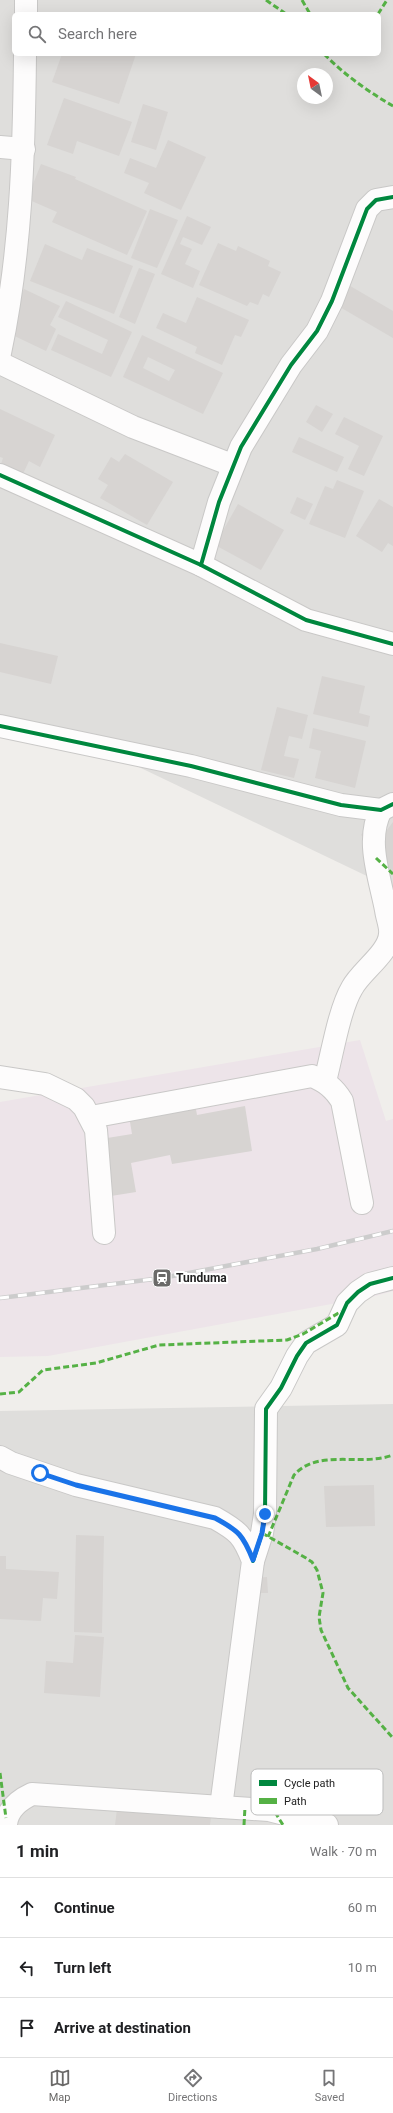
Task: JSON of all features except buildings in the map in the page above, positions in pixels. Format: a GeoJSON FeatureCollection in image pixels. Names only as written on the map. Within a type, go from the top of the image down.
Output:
{"type":"FeatureCollection","features":[{"type":"Feature","properties":{"kind":"street"},"geometry":{"type":"LineString","coordinates":[[26,0],[26,12]]}},
{"type":"Feature","properties":{"kind":"street"},"geometry":{"type":"LineString","coordinates":[[0,353],[9,310],[17,257],[24,149],[25,56]]}},
{"type":"Feature","properties":{"kind":"street"},"geometry":{"type":"LineString","coordinates":[[0,147],[24,149]]}},
{"type":"Feature","properties":{"kind":"street"},"geometry":{"type":"LineString","coordinates":[[201,565],[219,502],[232,465],[241,447],[291,365],[317,330],[332,302],[367,209],[376,200],[393,198]]}},
{"type":"Feature","properties":{"kind":"street"},"geometry":{"type":"LineString","coordinates":[[0,363],[134,426],[232,465]]}},
{"type":"Feature","properties":{"kind":"street"},"geometry":{"type":"LineString","coordinates":[[0,475],[201,565],[306,620],[393,644]]}},
{"type":"Feature","properties":{"kind":"street"},"geometry":{"type":"LineString","coordinates":[[0,726],[191,766],[341,805],[387,807]]}},
{"type":"Feature","properties":{"kind":"street"},"geometry":{"type":"LineString","coordinates":[[325,1081],[345,1003],[350,990],[364,970],[383,951],[390,936],[374,848],[375,821],[387,807]]}},
{"type":"Feature","properties":{"kind":"street"},"geometry":{"type":"LineString","coordinates":[[91,1117],[312,1076],[325,1081],[336,1090],[342,1101],[362,1203]]}},
{"type":"Feature","properties":{"kind":"street"},"geometry":{"type":"LineString","coordinates":[[0,1077],[45,1084],[76,1100],[91,1117],[96,1130],[104,1233]]}},
{"type":"Feature","properties":{"kind":"street"},"geometry":{"type":"LineString","coordinates":[[221,1807],[253,1560],[262,1533],[265,1514],[266,1409],[281,1388],[297,1356],[306,1343],[334,1328],[340,1322],[347,1303],[358,1292],[370,1284],[393,1278]]}},
{"type":"Feature","properties":{"kind":"street"},"geometry":{"type":"LineString","coordinates":[[0,1457],[11,1463],[76,1485],[215,1518],[234,1529],[245,1540],[253,1560]]}},
{"type":"Feature","properties":{"kind":"street"},"geometry":{"type":"LineString","coordinates":[[6,1825],[6,1818],[11,1809],[20,1800],[32,1794],[251,1809]]}},
{"type":"Feature","properties":{"kind":"street"},"geometry":{"type":"LineString","coordinates":[[288,1815],[327,1825]]}},
{"type":"Feature","properties":{"kind":"shaded area"},"geometry":{"type":"Polygon","coordinates":[[[0,0],[393,0],[393,904],[371,878],[55,727],[0,719],[0,0]]]}},
{"type":"Feature","properties":{"kind":"shaded area"},"geometry":{"type":"Polygon","coordinates":[[[360,1040],[386,1121],[393,1119],[393,1291],[375,1296],[48,1356],[0,1357],[0,1102],[360,1040]]]}},
{"type":"Feature","properties":{"kind":"shaded area"},"geometry":{"type":"Polygon","coordinates":[[[393,1404],[393,1825],[0,1825],[0,1411],[393,1404]]]}},
{"type":"Feature","properties":{"kind":"railway"},"geometry":{"type":"LineString","coordinates":[[0,1298],[162,1278],[317,1249],[393,1231]]}},
{"type":"Feature","properties":{"kind":"marked path"},"geometry":{"type":"LineString","coordinates":[[266,0],[283,12]]}},
{"type":"Feature","properties":{"kind":"marked path"},"geometry":{"type":"LineString","coordinates":[[302,0],[309,12]]}},
{"type":"Feature","properties":{"kind":"marked path"},"geometry":{"type":"LineString","coordinates":[[379,12],[387,0]]}},
{"type":"Feature","properties":{"kind":"marked path"},"geometry":{"type":"LineString","coordinates":[[326,56],[357,82],[393,106]]}},
{"type":"Feature","properties":{"kind":"marked path"},"geometry":{"type":"LineString","coordinates":[[376,858],[393,874]]}},
{"type":"Feature","properties":{"kind":"marked path"},"geometry":{"type":"LineString","coordinates":[[0,1394],[19,1392],[43,1370],[96,1363],[159,1345],[287,1340],[303,1334],[342,1311]]}},
{"type":"Feature","properties":{"kind":"marked path"},"geometry":{"type":"LineString","coordinates":[[268,1537],[294,1475],[304,1467],[315,1462],[328,1460],[368,1459],[393,1455]]}},
{"type":"Feature","properties":{"kind":"marked path"},"geometry":{"type":"LineString","coordinates":[[262,1533],[312,1562],[317,1570],[323,1593],[319,1617],[321,1630],[348,1688],[393,1738]]}},
{"type":"Feature","properties":{"kind":"marked path"},"geometry":{"type":"LineString","coordinates":[[0,1773],[6,1818]]}},
{"type":"Feature","properties":{"kind":"marked path"},"geometry":{"type":"LineString","coordinates":[[244,1825],[245,1807]]}},
{"type":"Feature","properties":{"kind":"marked path"},"geometry":{"type":"LineString","coordinates":[[277,1815],[283,1825]]}},
{"type":"Feature","properties":{"kind":"cycle path"},"geometry":{"type":"LineString","coordinates":[[201,565],[219,502],[241,447],[291,365],[317,331],[332,301],[367,209],[376,200],[393,197]]}},
{"type":"Feature","properties":{"kind":"cycle path"},"geometry":{"type":"LineString","coordinates":[[0,475],[201,565],[306,620],[393,644]]}},
{"type":"Feature","properties":{"kind":"cycle path"},"geometry":{"type":"LineString","coordinates":[[0,726],[191,766],[341,805],[381,810],[393,804]]}},
{"type":"Feature","properties":{"kind":"cycle path"},"geometry":{"type":"LineString","coordinates":[[253,1561],[262,1533],[265,1514],[266,1409],[281,1388],[297,1356],[306,1343],[337,1325],[347,1303],[358,1292],[370,1284],[393,1278]]}},
{"type":"Feature","properties":{"kind":"place","name":"Tunduma"},"geometry":{"type":"Point","coordinates":[162,1278]}},
{"type":"Feature","properties":{"kind":"route"},"geometry":{"type":"LineString","coordinates":[[40,1473],[76,1485],[215,1518],[234,1529],[245,1540],[253,1560],[262,1533],[265,1514]]}}]}
